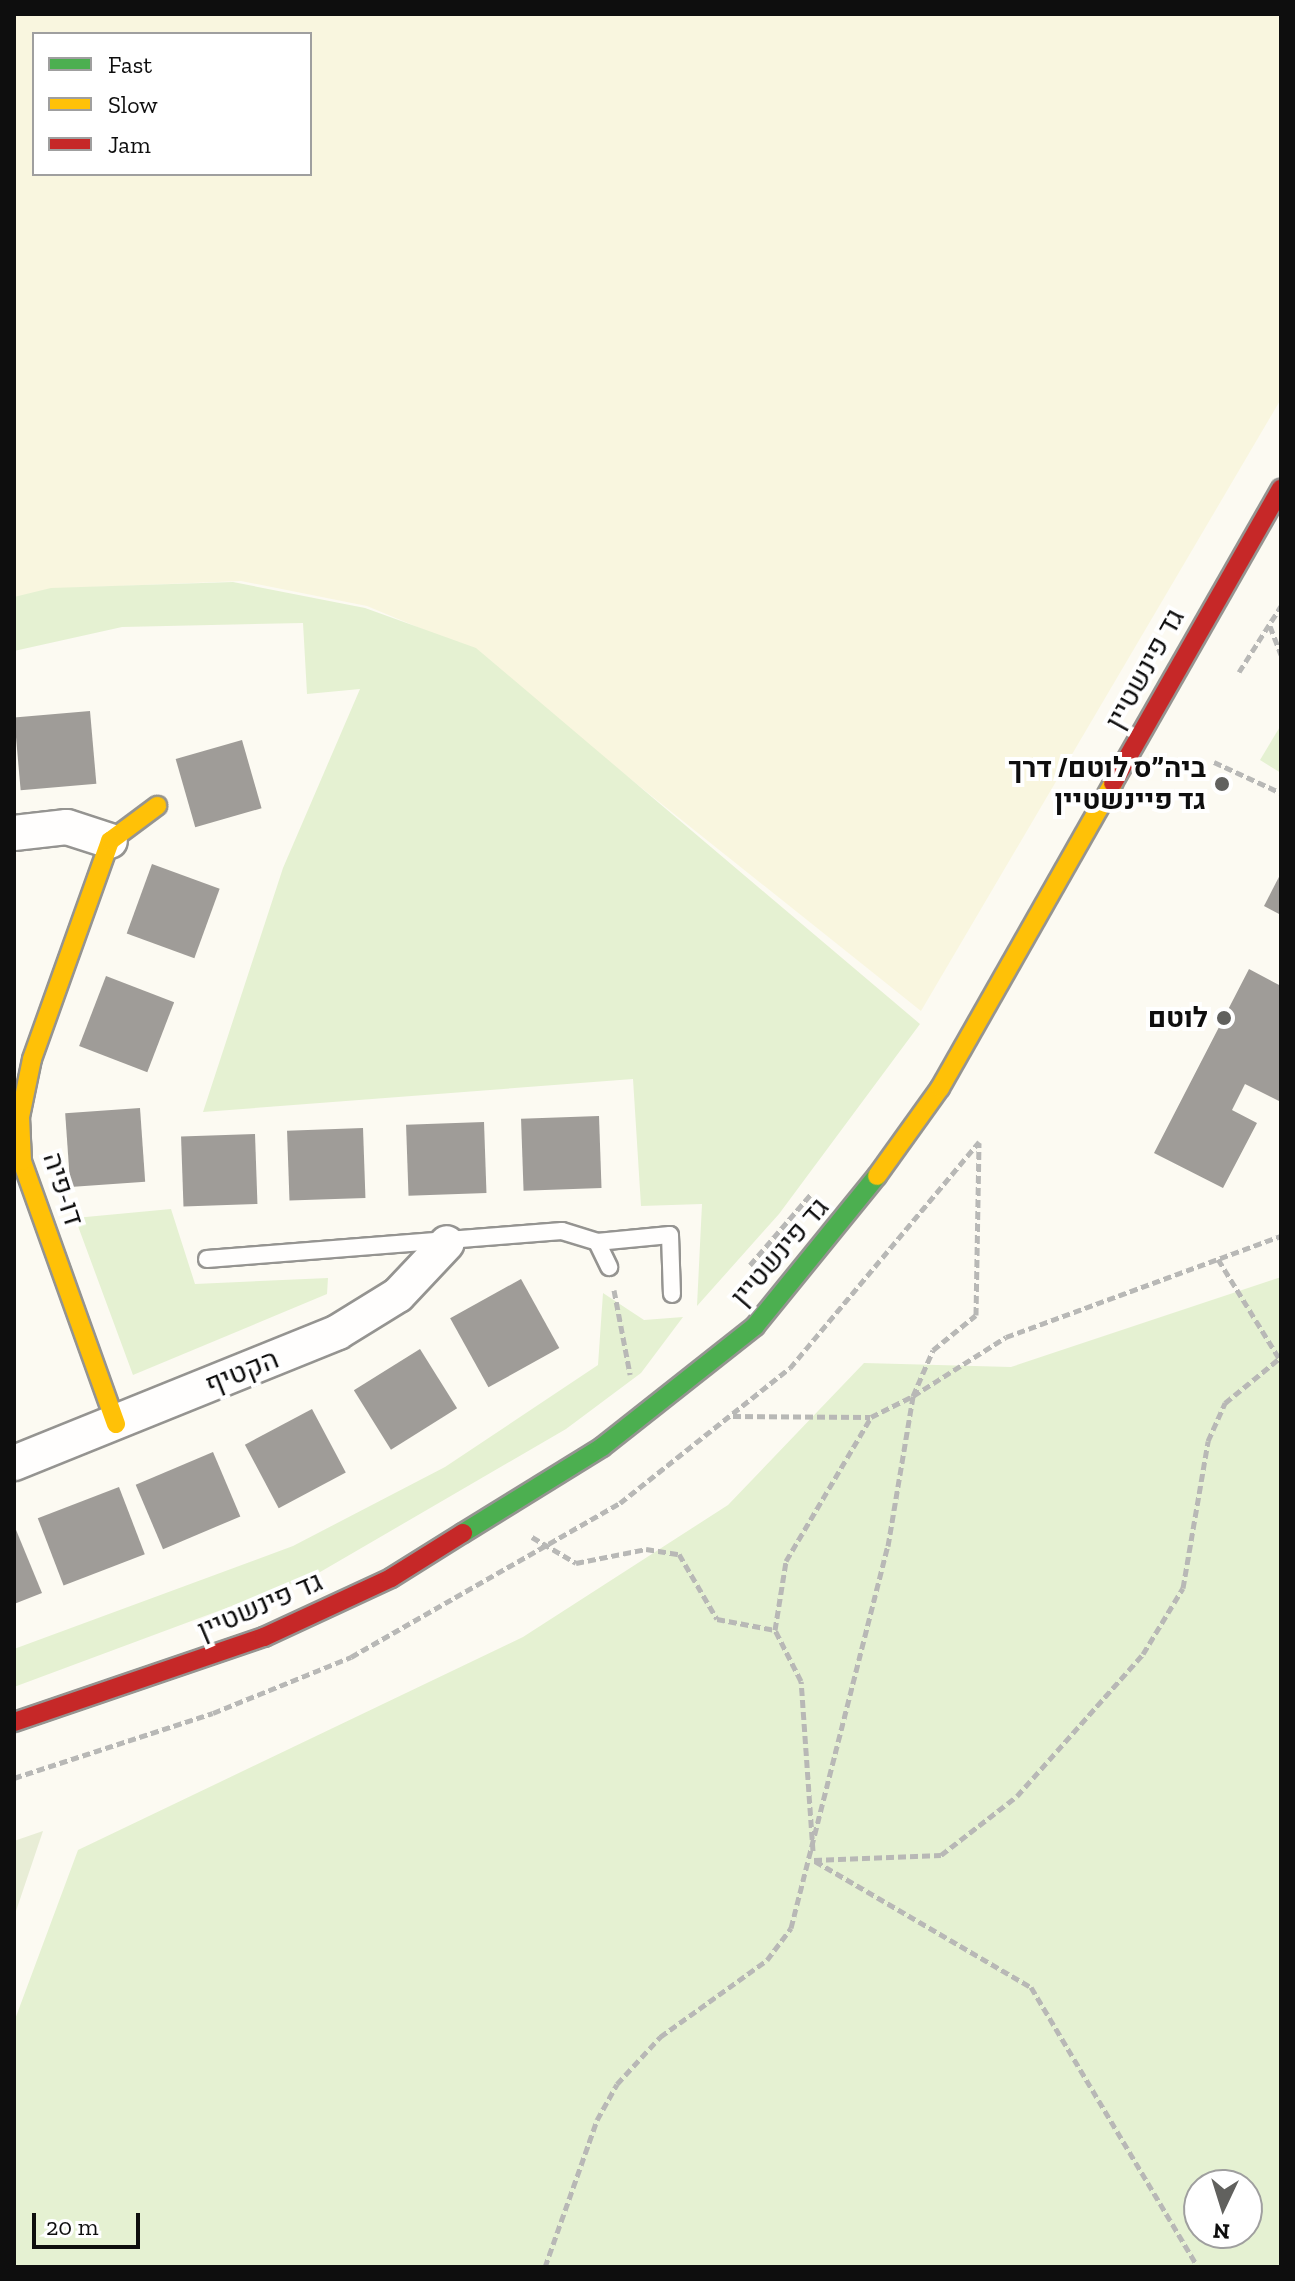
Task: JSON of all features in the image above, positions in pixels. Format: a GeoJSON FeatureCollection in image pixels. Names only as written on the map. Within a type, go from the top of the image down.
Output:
{"type":"FeatureCollection","features":[{"type":"Feature","properties":{"kind":"street","name":"גד פינשטיין"},"geometry":{"type":"LineString","coordinates":[[14,1722],[250,1642],[391,1578],[602,1447],[755,1326],[837,1231],[940,1088],[1281,488]]}},
{"type":"Feature","properties":{"kind":"street"},"geometry":{"type":"LineString","coordinates":[[14,833],[67,827],[110,841],[157,806]]}},
{"type":"Feature","properties":{"kind":"street","name":"דו-פיה"},"geometry":{"type":"LineString","coordinates":[[110,841],[32,1059],[20,1117],[18,1162],[116,1424]]}},
{"type":"Feature","properties":{"kind":"street","name":"הקטיף"},"geometry":{"type":"LineString","coordinates":[[14,1463],[338,1332],[398,1295],[447,1243]]}},
{"type":"Feature","properties":{"kind":"lane"},"geometry":{"type":"LineString","coordinates":[[207,1259],[447,1243],[562,1231],[597,1242],[670,1235],[672,1294]]}},
{"type":"Feature","properties":{"kind":"lane"},"geometry":{"type":"LineString","coordinates":[[597,1242],[609,1267]]}},
{"type":"Feature","properties":{"kind":"path"},"geometry":{"type":"LineString","coordinates":[[1239,672],[1281,606]]}},
{"type":"Feature","properties":{"kind":"path"},"geometry":{"type":"LineString","coordinates":[[1270,625],[1281,655]]}},
{"type":"Feature","properties":{"kind":"path"},"geometry":{"type":"LineString","coordinates":[[1214,762],[1281,793]]}},
{"type":"Feature","properties":{"kind":"path"},"geometry":{"type":"LineString","coordinates":[[545,2267],[597,2120],[617,2084],[660,2037],[767,1960],[791,1928],[814,1860],[888,1546],[913,1396],[933,1350],[976,1315],[979,1142]]}},
{"type":"Feature","properties":{"kind":"path"},"geometry":{"type":"LineString","coordinates":[[745,1272],[815,1189]]}},
{"type":"Feature","properties":{"kind":"path"},"geometry":{"type":"LineString","coordinates":[[733,1416],[871,1417],[913,1396],[1006,1337],[1281,1236]]}},
{"type":"Feature","properties":{"kind":"path"},"geometry":{"type":"LineString","coordinates":[[814,1860],[941,1855],[1017,1796],[1143,1654],[1183,1588],[1208,1441],[1225,1403],[1280,1358],[1218,1259]]}},
{"type":"Feature","properties":{"kind":"path"},"geometry":{"type":"LineString","coordinates":[[609,1267],[634,1391]]}},
{"type":"Feature","properties":{"kind":"path"},"geometry":{"type":"LineString","coordinates":[[814,1860],[801,1681],[775,1630],[786,1561],[871,1417]]}},
{"type":"Feature","properties":{"kind":"path"},"geometry":{"type":"LineString","coordinates":[[14,1778],[311,1675],[416,1625],[547,1547],[576,1563],[646,1549],[679,1554],[717,1619],[775,1630]]}},
{"type":"Feature","properties":{"kind":"path"},"geometry":{"type":"LineString","coordinates":[[814,1860],[1031,1987],[1198,2267]]}},
{"type":"Feature","properties":{"kind":"shaded area"},"geometry":{"type":"Polygon","coordinates":[[[14,14],[1281,14],[1281,399],[921,1011],[465,647],[367,606],[241,581],[69,588],[14,600],[14,14]]]}},
{"type":"Feature","properties":{"kind":"green space"},"geometry":{"type":"Polygon","coordinates":[[[233,582],[365,608],[476,648],[920,1024],[779,1214],[697,1306],[702,1204],[641,1206],[633,1079],[203,1112],[283,868],[360,689],[307,694],[303,623],[122,627],[14,651],[14,597],[51,588],[233,582]]]}},
{"type":"Feature","properties":{"kind":"green space"},"geometry":{"type":"Polygon","coordinates":[[[1281,725],[1281,773],[1260,760],[1281,725]]]}},
{"type":"Feature","properties":{"kind":"green space"},"geometry":{"type":"Polygon","coordinates":[[[171,1209],[195,1284],[328,1278],[327,1294],[133,1375],[75,1218],[171,1209]]]}},
{"type":"Feature","properties":{"kind":"green space"},"geometry":{"type":"Polygon","coordinates":[[[1281,1277],[1281,2267],[14,2267],[14,2022],[78,1850],[523,1637],[728,1505],[864,1363],[1011,1367],[1281,1277]]]}},
{"type":"Feature","properties":{"kind":"green space"},"geometry":{"type":"Polygon","coordinates":[[[603,1293],[644,1320],[683,1317],[641,1373],[566,1429],[315,1575],[14,1687],[14,1649],[293,1546],[445,1467],[598,1365],[603,1293]]]}},
{"type":"Feature","properties":{"kind":"green space"},"geometry":{"type":"Polygon","coordinates":[[[43,1831],[14,1917],[14,1841],[43,1831]]]}},
{"type":"Feature","properties":{"kind":"building"},"geometry":{"type":"Polygon","coordinates":[[[90,711],[96,784],[21,790],[14,718],[90,711]]]}},
{"type":"Feature","properties":{"kind":"building"},"geometry":{"type":"Polygon","coordinates":[[[242,740],[262,808],[195,827],[176,759],[242,740]]]}},
{"type":"Feature","properties":{"kind":"building"},"geometry":{"type":"Polygon","coordinates":[[[152,864],[220,889],[194,958],[127,934],[152,864]]]}},
{"type":"Feature","properties":{"kind":"building"},"geometry":{"type":"Polygon","coordinates":[[[1281,873],[1281,915],[1264,906],[1281,873]]]}},
{"type":"Feature","properties":{"kind":"building"},"geometry":{"type":"Polygon","coordinates":[[[1249,969],[1281,986],[1281,1102],[1245,1084],[1232,1110],[1257,1123],[1223,1188],[1154,1153],[1249,969]]]}},
{"type":"Feature","properties":{"kind":"building"},"geometry":{"type":"Polygon","coordinates":[[[106,976],[174,1002],[147,1072],[79,1046],[106,976]]]}},
{"type":"Feature","properties":{"kind":"building"},"geometry":{"type":"Polygon","coordinates":[[[140,1108],[145,1182],[70,1187],[65,1113],[140,1108]]]}},
{"type":"Feature","properties":{"kind":"building"},"geometry":{"type":"Polygon","coordinates":[[[599,1116],[602,1188],[524,1191],[521,1119],[599,1116]]]}},
{"type":"Feature","properties":{"kind":"building"},"geometry":{"type":"Polygon","coordinates":[[[484,1122],[486,1193],[409,1196],[406,1125],[484,1122]]]}},
{"type":"Feature","properties":{"kind":"building"},"geometry":{"type":"Polygon","coordinates":[[[363,1128],[365,1198],[289,1201],[287,1131],[363,1128]]]}},
{"type":"Feature","properties":{"kind":"building"},"geometry":{"type":"Polygon","coordinates":[[[255,1134],[257,1204],[183,1207],[181,1137],[255,1134]]]}},
{"type":"Feature","properties":{"kind":"building"},"geometry":{"type":"Polygon","coordinates":[[[521,1279],[559,1348],[488,1387],[450,1318],[521,1279]]]}},
{"type":"Feature","properties":{"kind":"building"},"geometry":{"type":"Polygon","coordinates":[[[420,1349],[457,1408],[391,1450],[354,1390],[420,1349]]]}},
{"type":"Feature","properties":{"kind":"building"},"geometry":{"type":"Polygon","coordinates":[[[312,1409],[346,1473],[279,1508],[245,1445],[312,1409]]]}},
{"type":"Feature","properties":{"kind":"building"},"geometry":{"type":"Polygon","coordinates":[[[213,1452],[240,1516],[163,1549],[136,1485],[213,1452]]]}},
{"type":"Feature","properties":{"kind":"building"},"geometry":{"type":"Polygon","coordinates":[[[119,1487],[145,1554],[64,1585],[38,1518],[119,1487]]]}},
{"type":"Feature","properties":{"kind":"building"},"geometry":{"type":"Polygon","coordinates":[[[14,1525],[42,1593],[14,1604],[14,1525]]]}},
{"type":"Feature","properties":{"kind":"traffic: fast"},"geometry":{"type":"LineString","coordinates":[[463,1533],[602,1447],[755,1326],[877,1176]]}},
{"type":"Feature","properties":{"kind":"traffic: slow"},"geometry":{"type":"LineString","coordinates":[[877,1176],[940,1088],[1113,783]]}},
{"type":"Feature","properties":{"kind":"traffic: slow"},"geometry":{"type":"LineString","coordinates":[[116,1424],[22,1161],[20,1117],[32,1059],[110,841],[157,806]]}},
{"type":"Feature","properties":{"kind":"traffic: jam"},"geometry":{"type":"LineString","coordinates":[[1113,783],[1281,488]]}},
{"type":"Feature","properties":{"kind":"traffic: jam"},"geometry":{"type":"LineString","coordinates":[[14,1722],[264,1637],[391,1578],[463,1533]]}},
{"type":"Feature","properties":{"kind":"place","name":"ביה״ס לוטם/ דרך גד פיינשטיין"},"geometry":{"type":"Point","coordinates":[1222,784]}},
{"type":"Feature","properties":{"kind":"place","name":"לוטם"},"geometry":{"type":"Point","coordinates":[1224,1018]}}]}
